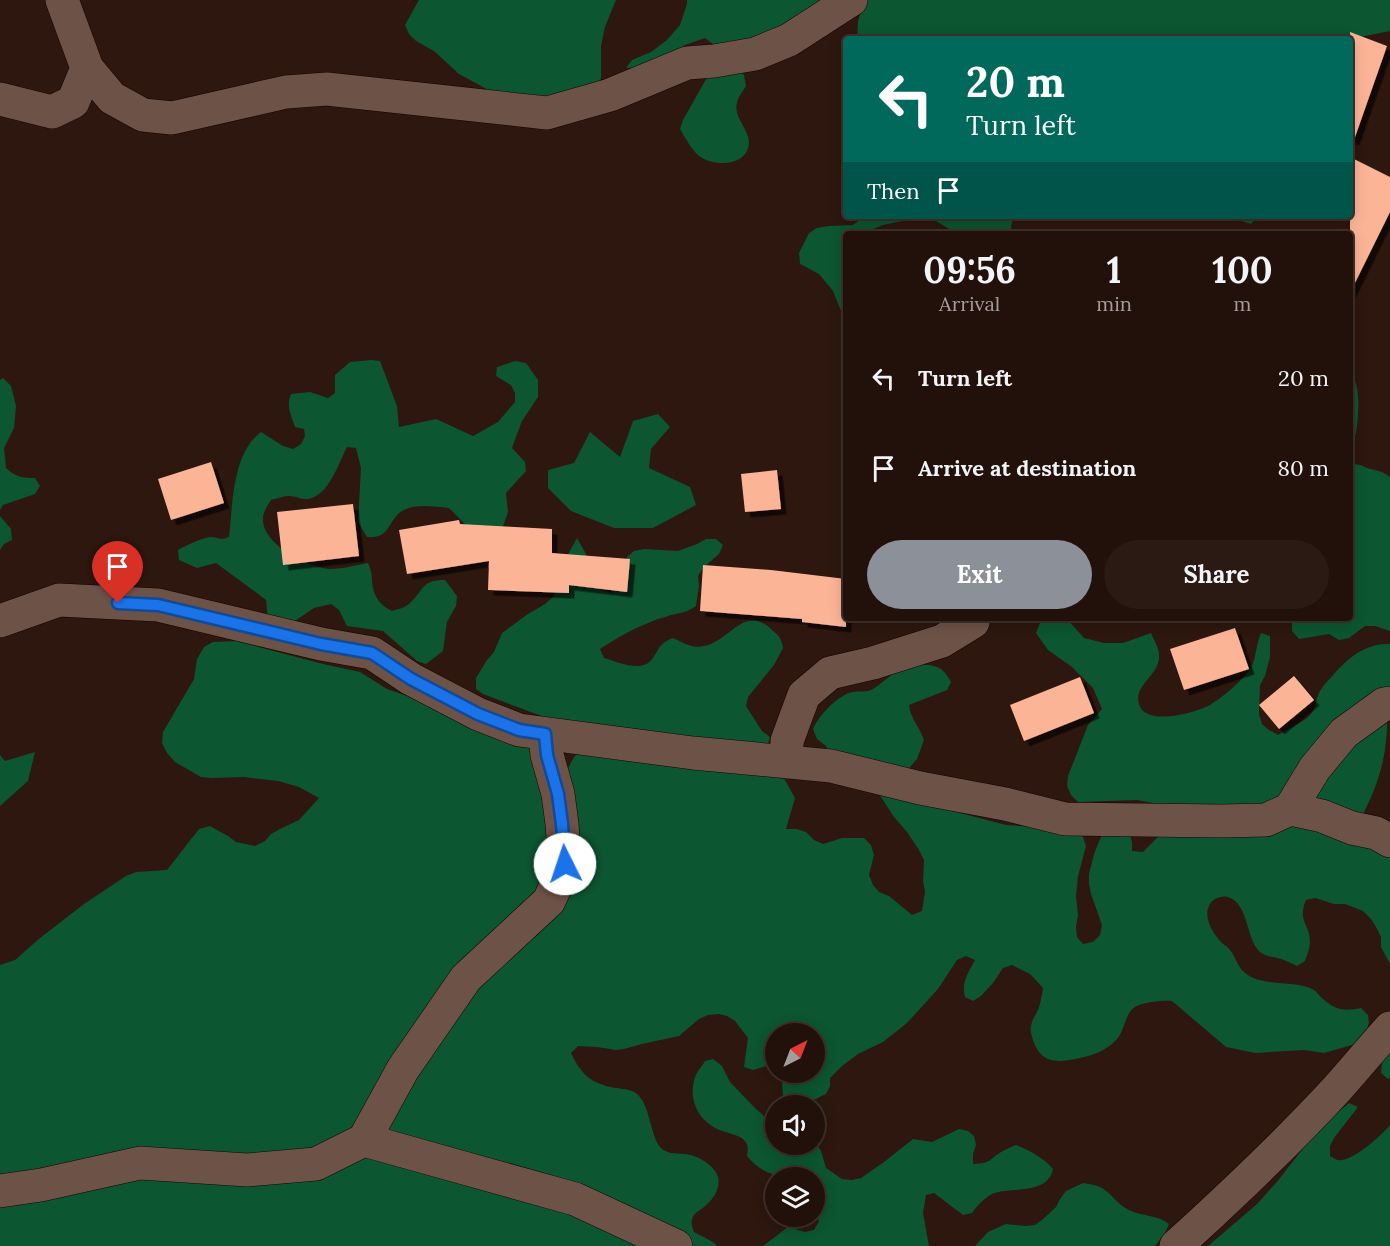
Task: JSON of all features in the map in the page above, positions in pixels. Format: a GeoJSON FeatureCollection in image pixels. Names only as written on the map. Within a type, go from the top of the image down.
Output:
{"type":"FeatureCollection","features":[{"type":"Feature","properties":{"kind":"street"},"geometry":{"type":"LineString","coordinates":[[62,0],[87,68],[112,98],[142,116],[171,118],[286,92],[327,89],[547,113],[610,94],[687,63],[755,54],[789,40],[851,0]]}},
{"type":"Feature","properties":{"kind":"street"},"geometry":{"type":"LineString","coordinates":[[0,99],[52,112],[73,102],[87,68]]}},
{"type":"Feature","properties":{"kind":"street"},"geometry":{"type":"LineString","coordinates":[[0,621],[59,600],[158,605],[321,644],[372,653],[411,679],[478,714],[519,730],[693,753],[831,766],[1065,819],[1266,820],[1290,810],[1322,816],[1352,828],[1376,833],[1390,841]]}},
{"type":"Feature","properties":{"kind":"street"},"geometry":{"type":"LineString","coordinates":[[787,762],[787,741],[804,695],[830,673],[873,663],[942,641],[973,622]]}},
{"type":"Feature","properties":{"kind":"street"},"geometry":{"type":"LineString","coordinates":[[1290,810],[1315,768],[1344,733],[1384,704],[1390,703]]}},
{"type":"Feature","properties":{"kind":"street"},"geometry":{"type":"LineString","coordinates":[[0,1191],[40,1185],[140,1163],[247,1170],[316,1164],[364,1140],[403,1069],[466,978],[549,902],[565,864],[558,794],[547,755],[545,734]]}},
{"type":"Feature","properties":{"kind":"street"},"geometry":{"type":"LineString","coordinates":[[1176,1246],[1283,1145],[1386,1037]]}},
{"type":"Feature","properties":{"kind":"street"},"geometry":{"type":"LineString","coordinates":[[364,1140],[575,1199],[676,1246]]}},
{"type":"Feature","properties":{"kind":"green space"},"geometry":{"type":"Polygon","coordinates":[[[419,0],[616,0],[605,27],[601,46],[601,78],[592,98],[577,112],[494,93],[459,74],[434,51],[416,41],[409,34],[405,25],[419,0]]]}},
{"type":"Feature","properties":{"kind":"green space"},"geometry":{"type":"Polygon","coordinates":[[[687,0],[826,0],[738,68],[744,75],[746,86],[738,99],[736,108],[749,143],[742,157],[729,163],[713,162],[699,156],[680,129],[714,65],[713,44],[705,38],[685,45],[651,67],[626,68],[632,60],[651,52],[667,40],[680,25],[687,0]]]}},
{"type":"Feature","properties":{"kind":"green space"},"geometry":{"type":"Polygon","coordinates":[[[864,0],[1390,0],[1390,31],[1353,38],[1353,36],[857,36],[864,0]]]}},
{"type":"Feature","properties":{"kind":"green space"},"geometry":{"type":"Polygon","coordinates":[[[861,219],[1012,219],[1010,231],[953,231],[934,220],[902,221],[883,225],[871,231],[843,231],[843,311],[841,311],[833,291],[819,274],[800,264],[799,253],[809,233],[817,228],[853,225],[861,219]]]}},
{"type":"Feature","properties":{"kind":"green space"},"geometry":{"type":"Polygon","coordinates":[[[1235,219],[1255,219],[1251,224],[1235,219]]]}},
{"type":"Feature","properties":{"kind":"green space"},"geometry":{"type":"Polygon","coordinates":[[[380,361],[397,406],[399,427],[436,419],[473,436],[498,422],[515,402],[515,393],[511,385],[496,376],[497,367],[515,361],[526,363],[538,380],[538,397],[522,421],[512,448],[525,462],[526,471],[506,493],[508,512],[492,558],[467,526],[449,508],[425,506],[407,509],[397,515],[385,532],[375,537],[367,537],[358,522],[361,468],[356,448],[347,447],[332,478],[322,492],[315,497],[306,499],[287,496],[271,500],[265,511],[264,528],[270,537],[288,553],[299,559],[321,568],[330,569],[368,563],[376,596],[392,611],[408,605],[427,584],[445,580],[457,596],[456,606],[447,622],[443,651],[426,664],[417,661],[383,631],[347,626],[339,610],[331,604],[314,608],[283,629],[268,619],[266,600],[216,563],[197,568],[179,560],[178,550],[189,544],[210,537],[221,539],[229,537],[233,495],[239,466],[251,441],[261,432],[283,446],[293,449],[301,444],[305,436],[304,429],[295,427],[289,407],[291,394],[310,392],[328,398],[335,393],[335,375],[350,362],[380,361]]]}},
{"type":"Feature","properties":{"kind":"green space"},"geometry":{"type":"Polygon","coordinates":[[[3,378],[11,386],[16,406],[14,428],[4,448],[6,468],[19,476],[35,478],[40,486],[35,494],[3,505],[0,510],[0,380],[3,378]]]}},
{"type":"Feature","properties":{"kind":"green space"},"geometry":{"type":"Polygon","coordinates":[[[1353,378],[1358,399],[1353,445],[1353,378]]]}},
{"type":"Feature","properties":{"kind":"green space"},"geometry":{"type":"Polygon","coordinates":[[[658,414],[670,427],[651,449],[649,468],[690,487],[696,505],[653,528],[614,528],[571,511],[548,488],[548,470],[574,463],[590,432],[620,457],[633,421],[658,414]]]}},
{"type":"Feature","properties":{"kind":"green space"},"geometry":{"type":"Polygon","coordinates":[[[1353,464],[1386,474],[1390,477],[1390,631],[1375,626],[1365,626],[1349,638],[1339,640],[1329,634],[1299,639],[1292,631],[1292,621],[1353,621],[1353,464]]]}},
{"type":"Feature","properties":{"kind":"green space"},"geometry":{"type":"Polygon","coordinates":[[[0,516],[11,529],[12,540],[4,544],[0,550],[0,516]]]}},
{"type":"Feature","properties":{"kind":"green space"},"geometry":{"type":"Polygon","coordinates":[[[577,538],[597,583],[603,591],[612,593],[625,572],[627,557],[634,551],[644,549],[678,551],[706,539],[716,539],[723,545],[719,554],[703,568],[698,576],[696,606],[688,611],[648,623],[623,635],[600,649],[604,658],[630,666],[643,665],[653,658],[663,644],[673,638],[688,645],[700,647],[722,638],[745,622],[753,620],[761,622],[771,629],[779,637],[783,648],[774,665],[748,697],[746,706],[762,731],[770,737],[767,747],[772,767],[785,780],[795,798],[786,829],[806,832],[814,840],[823,844],[842,838],[864,838],[871,845],[874,855],[869,875],[873,885],[879,892],[889,896],[912,915],[922,911],[925,892],[924,860],[919,850],[877,791],[829,755],[826,746],[817,739],[813,729],[833,703],[844,695],[871,690],[894,673],[912,666],[924,665],[939,668],[951,682],[947,690],[909,705],[924,740],[917,759],[904,774],[945,809],[1006,825],[1077,830],[1086,846],[1078,876],[1076,896],[1077,937],[1083,944],[1093,942],[1100,935],[1102,925],[1091,894],[1089,874],[1102,834],[1129,832],[1132,851],[1143,852],[1172,823],[1169,806],[1137,800],[1078,802],[1071,795],[1067,786],[1068,776],[1088,725],[1102,709],[1093,688],[1072,667],[1048,650],[1036,633],[1042,621],[1069,621],[1084,638],[1104,643],[1123,643],[1151,633],[1158,650],[1158,662],[1138,697],[1143,711],[1160,717],[1193,711],[1210,705],[1220,698],[1251,668],[1261,633],[1270,636],[1270,657],[1260,685],[1259,714],[1262,724],[1278,735],[1310,715],[1322,688],[1352,657],[1373,646],[1390,644],[1390,685],[1386,689],[1387,725],[1384,756],[1376,786],[1361,818],[1390,845],[1390,964],[1381,947],[1381,937],[1371,919],[1363,911],[1345,904],[1334,904],[1315,898],[1306,900],[1303,918],[1310,944],[1305,961],[1297,966],[1265,955],[1257,949],[1241,908],[1228,897],[1215,899],[1210,904],[1207,915],[1214,933],[1231,951],[1244,972],[1259,980],[1297,985],[1314,990],[1337,1008],[1345,1010],[1361,1008],[1368,1015],[1369,1023],[1366,1032],[1352,1045],[1324,1053],[1304,1050],[1255,1053],[1226,1047],[1172,1001],[1158,1001],[1135,1007],[1127,1017],[1120,1035],[1105,1049],[1085,1057],[1055,1061],[1043,1056],[1034,1043],[1031,1033],[1031,1026],[1039,1007],[1043,988],[1030,974],[1012,965],[1003,968],[993,983],[973,1001],[965,997],[964,987],[975,960],[966,956],[957,960],[938,989],[907,1023],[883,1042],[858,1054],[842,1066],[830,1078],[830,1086],[824,1095],[784,1095],[782,1083],[825,1083],[825,1023],[765,1023],[765,1066],[753,1070],[744,1067],[748,1038],[735,1021],[719,1014],[699,1019],[679,1036],[616,1050],[578,1046],[571,1053],[579,1067],[593,1081],[630,1090],[642,1099],[657,1143],[663,1150],[697,1157],[714,1170],[718,1179],[716,1192],[708,1203],[694,1215],[692,1224],[694,1232],[717,1246],[0,1246],[0,965],[15,960],[84,904],[126,876],[136,872],[167,870],[199,829],[210,826],[236,842],[255,846],[265,841],[271,834],[299,820],[319,798],[299,787],[278,781],[244,777],[201,777],[175,762],[167,753],[162,743],[163,732],[194,679],[197,659],[204,647],[213,642],[236,641],[360,672],[387,689],[532,746],[564,776],[574,757],[582,750],[555,721],[483,694],[476,689],[476,678],[494,652],[502,633],[553,597],[562,577],[567,556],[577,538]]]}},
{"type":"Feature","properties":{"kind":"green space"},"geometry":{"type":"Polygon","coordinates":[[[35,752],[28,781],[0,806],[0,755],[5,761],[35,752]]]}},
{"type":"Feature","properties":{"kind":"green space"},"geometry":{"type":"Polygon","coordinates":[[[1390,1048],[1390,1077],[1388,1079],[1381,1073],[1382,1063],[1390,1048]]]}},
{"type":"Feature","properties":{"kind":"green space"},"geometry":{"type":"Polygon","coordinates":[[[713,1059],[722,1066],[730,1082],[765,1117],[765,1155],[822,1155],[826,1168],[842,1179],[861,1178],[913,1139],[932,1142],[959,1129],[968,1131],[974,1136],[976,1145],[973,1164],[987,1162],[1016,1145],[1041,1158],[1053,1169],[1044,1183],[1028,1189],[992,1194],[972,1213],[963,1215],[934,1193],[926,1195],[923,1213],[929,1246],[763,1246],[788,1227],[805,1232],[814,1230],[816,1227],[825,1227],[825,1167],[765,1167],[765,1170],[754,1164],[747,1156],[748,1149],[743,1139],[717,1129],[704,1120],[696,1108],[693,1085],[705,1061],[713,1059]]]}},
{"type":"Feature","properties":{"kind":"green space"},"geometry":{"type":"Polygon","coordinates":[[[1349,1103],[1358,1107],[1330,1146],[1330,1156],[1335,1159],[1344,1160],[1358,1153],[1390,1125],[1390,1246],[1208,1246],[1256,1205],[1319,1128],[1349,1103]]]}},
{"type":"Feature","properties":{"kind":"green space"},"geometry":{"type":"Polygon","coordinates":[[[1083,1183],[1102,1188],[1129,1210],[1169,1224],[1165,1233],[1155,1246],[975,1246],[988,1232],[1006,1224],[1035,1225],[1056,1207],[1066,1191],[1083,1183]]]}},
{"type":"Feature","properties":{"kind":"building"},"geometry":{"type":"Polygon","coordinates":[[[1350,32],[1387,46],[1354,140],[1353,36],[1350,36],[1350,32]]]}},
{"type":"Feature","properties":{"kind":"building"},"geometry":{"type":"Polygon","coordinates":[[[1353,158],[1390,177],[1390,212],[1353,287],[1353,231],[1350,231],[1350,219],[1353,219],[1353,158]]]}},
{"type":"Feature","properties":{"kind":"building"},"geometry":{"type":"Polygon","coordinates":[[[211,462],[224,503],[171,520],[158,479],[211,462]]]}},
{"type":"Feature","properties":{"kind":"building"},"geometry":{"type":"Polygon","coordinates":[[[777,470],[781,509],[745,512],[741,474],[777,470]]]}},
{"type":"Feature","properties":{"kind":"building"},"geometry":{"type":"Polygon","coordinates":[[[353,504],[359,556],[283,565],[277,512],[353,504]]]}},
{"type":"Feature","properties":{"kind":"building"},"geometry":{"type":"Polygon","coordinates":[[[459,520],[460,524],[552,529],[552,553],[630,559],[627,592],[569,585],[569,593],[488,590],[489,561],[407,574],[399,530],[459,520]]]}},
{"type":"Feature","properties":{"kind":"building"},"geometry":{"type":"Polygon","coordinates":[[[703,565],[771,570],[843,579],[843,621],[846,621],[846,627],[802,622],[802,619],[700,611],[703,565]]]}},
{"type":"Feature","properties":{"kind":"building"},"geometry":{"type":"Polygon","coordinates":[[[1235,628],[1249,669],[1184,690],[1170,649],[1235,628]]]}},
{"type":"Feature","properties":{"kind":"building"},"geometry":{"type":"Polygon","coordinates":[[[1294,676],[1314,700],[1279,729],[1259,705],[1294,676]]]}},
{"type":"Feature","properties":{"kind":"building"},"geometry":{"type":"Polygon","coordinates":[[[1080,677],[1094,713],[1024,741],[1010,705],[1080,677]]]}},
{"type":"Feature","properties":{"kind":"route"},"geometry":{"type":"LineString","coordinates":[[118,603],[158,605],[321,644],[372,653],[411,679],[478,714],[519,730],[545,734],[547,755],[558,794],[565,864]]}}]}
